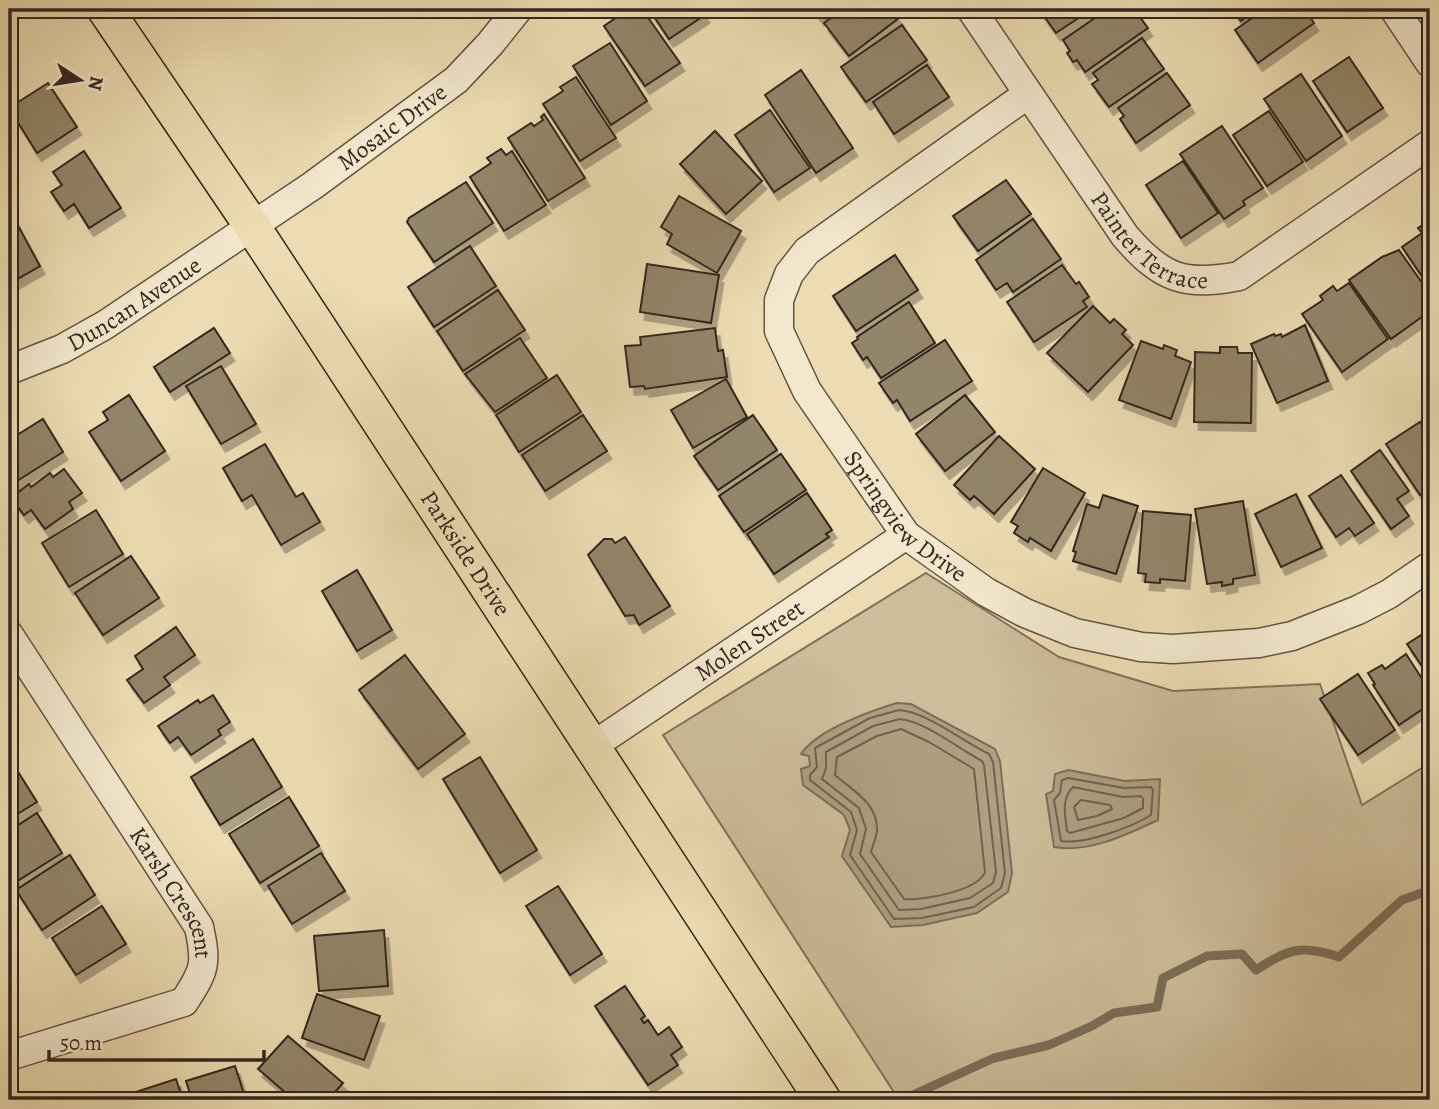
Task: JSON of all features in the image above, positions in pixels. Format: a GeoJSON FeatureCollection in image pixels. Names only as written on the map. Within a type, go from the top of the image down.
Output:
{"type":"FeatureCollection","features":[{"type":"Feature","properties":{"kind":"main road","name":"Parkside Drive"},"geometry":{"type":"LineString","coordinates":[[105,9],[252,226],[816,1089]]}},
{"type":"Feature","properties":{"kind":"street","name":"Mosaic Drive"},"geometry":{"type":"LineString","coordinates":[[252,226],[421,108],[456,80],[490,44],[517,9]]}},
{"type":"Feature","properties":{"kind":"street","name":"Painter Terrace"},"geometry":{"type":"LineString","coordinates":[[971,9],[1125,236],[1139,253],[1160,271],[1189,279],[1218,280],[1238,276],[1430,144]]}},
{"type":"Feature","properties":{"kind":"street"},"geometry":{"type":"LineString","coordinates":[[1394,9],[1430,63]]}},
{"type":"Feature","properties":{"kind":"street","name":"Springview Drive"},"geometry":{"type":"LineString","coordinates":[[1028,94],[807,251],[789,274],[779,300],[779,331],[807,391],[906,535],[986,592],[1025,613],[1075,632],[1141,647],[1173,649],[1259,643],[1292,636],[1358,610],[1389,594],[1430,566]]}},
{"type":"Feature","properties":{"kind":"street","name":"Duncan Avenue"},"geometry":{"type":"LineString","coordinates":[[9,370],[62,349],[105,325],[252,226]]}},
{"type":"Feature","properties":{"kind":"street","name":"Molen Street"},"geometry":{"type":"LineString","coordinates":[[592,747],[906,535]]}},
{"type":"Feature","properties":{"kind":"street","name":"Karsh Crescent"},"geometry":{"type":"LineString","coordinates":[[9,635],[200,927],[205,957],[198,980],[184,1002],[9,1056]]}},
{"type":"Feature","properties":{"kind":"shaded area"},"geometry":{"type":"Polygon","coordinates":[[[926,573],[1059,657],[1173,691],[1320,684],[1362,805],[1430,763],[1430,1100],[899,1100],[663,735],[926,573]]]}},
{"type":"Feature","properties":{"kind":"water"},"geometry":{"type":"Polygon","coordinates":[[[897,703],[911,704],[995,749],[1000,761],[1012,873],[1008,892],[977,913],[923,925],[891,927],[842,856],[850,830],[844,815],[803,785],[801,769],[810,766],[809,756],[801,754],[809,745],[845,722],[897,703]]]}},
{"type":"Feature","properties":{"kind":"water"},"geometry":{"type":"Polygon","coordinates":[[[1068,770],[1125,781],[1160,779],[1158,820],[1094,845],[1054,847],[1046,794],[1053,791],[1055,774],[1068,770]]]}},
{"type":"Feature","properties":{"kind":"building"},"geometry":{"type":"Polygon","coordinates":[[[642,9],[680,63],[645,86],[604,26],[627,10],[631,14],[642,9]]]}},
{"type":"Feature","properties":{"kind":"building"},"geometry":{"type":"Polygon","coordinates":[[[649,9],[701,9],[705,15],[669,39],[649,9]]]}},
{"type":"Feature","properties":{"kind":"building"},"geometry":{"type":"Polygon","coordinates":[[[813,9],[833,9],[820,18],[813,9]]]}},
{"type":"Feature","properties":{"kind":"building"},"geometry":{"type":"Polygon","coordinates":[[[843,9],[891,9],[899,18],[849,56],[824,23],[843,9]]]}},
{"type":"Feature","properties":{"kind":"building"},"geometry":{"type":"Polygon","coordinates":[[[1039,9],[1092,9],[1056,33],[1039,9]]]}},
{"type":"Feature","properties":{"kind":"building"},"geometry":{"type":"Polygon","coordinates":[[[1108,9],[1134,9],[1148,28],[1085,72],[1077,60],[1073,62],[1063,40],[1108,9]]]}},
{"type":"Feature","properties":{"kind":"building"},"geometry":{"type":"Polygon","coordinates":[[[1232,9],[1258,9],[1241,21],[1232,9]]]}},
{"type":"Feature","properties":{"kind":"building"},"geometry":{"type":"Polygon","coordinates":[[[1265,9],[1305,10],[1314,23],[1258,63],[1235,30],[1265,9]]]}},
{"type":"Feature","properties":{"kind":"building"},"geometry":{"type":"Polygon","coordinates":[[[902,25],[927,60],[866,102],[841,67],[902,25]]]}},
{"type":"Feature","properties":{"kind":"building"},"geometry":{"type":"Polygon","coordinates":[[[1142,38],[1164,69],[1109,107],[1092,84],[1098,80],[1093,73],[1142,38]]]}},
{"type":"Feature","properties":{"kind":"building"},"geometry":{"type":"Polygon","coordinates":[[[610,43],[647,101],[611,125],[573,66],[610,43]]]}},
{"type":"Feature","properties":{"kind":"building"},"geometry":{"type":"Polygon","coordinates":[[[1349,57],[1383,108],[1347,132],[1313,81],[1349,57]]]}},
{"type":"Feature","properties":{"kind":"building"},"geometry":{"type":"Polygon","coordinates":[[[927,65],[949,97],[894,134],[873,102],[927,65]]]}},
{"type":"Feature","properties":{"kind":"building"},"geometry":{"type":"Polygon","coordinates":[[[801,70],[853,148],[816,173],[765,95],[801,70]]]}},
{"type":"Feature","properties":{"kind":"building"},"geometry":{"type":"Polygon","coordinates":[[[1167,73],[1190,105],[1136,143],[1120,119],[1124,116],[1118,108],[1167,73]]]}},
{"type":"Feature","properties":{"kind":"building"},"geometry":{"type":"Polygon","coordinates":[[[1301,74],[1342,136],[1306,161],[1264,99],[1301,74]]]}},
{"type":"Feature","properties":{"kind":"building"},"geometry":{"type":"Polygon","coordinates":[[[576,77],[616,138],[580,161],[543,104],[563,91],[560,87],[576,77]]]}},
{"type":"Feature","properties":{"kind":"building"},"geometry":{"type":"Polygon","coordinates":[[[48,83],[77,127],[37,153],[9,108],[48,83]]]}},
{"type":"Feature","properties":{"kind":"building"},"geometry":{"type":"Polygon","coordinates":[[[770,110],[810,168],[774,192],[735,135],[770,110]]]}},
{"type":"Feature","properties":{"kind":"building"},"geometry":{"type":"Polygon","coordinates":[[[1269,111],[1303,162],[1267,186],[1233,135],[1269,111]]]}},
{"type":"Feature","properties":{"kind":"building"},"geometry":{"type":"Polygon","coordinates":[[[544,114],[585,178],[548,201],[508,138],[531,123],[534,126],[543,120],[541,117],[544,114]]]}},
{"type":"Feature","properties":{"kind":"building"},"geometry":{"type":"Polygon","coordinates":[[[1222,126],[1263,188],[1243,201],[1245,205],[1224,219],[1180,154],[1222,126]]]}},
{"type":"Feature","properties":{"kind":"building"},"geometry":{"type":"Polygon","coordinates":[[[715,131],[762,181],[726,214],[680,164],[715,131]]]}},
{"type":"Feature","properties":{"kind":"building"},"geometry":{"type":"Polygon","coordinates":[[[501,149],[506,155],[512,151],[546,205],[504,231],[470,177],[491,163],[487,158],[501,149]]]}},
{"type":"Feature","properties":{"kind":"building"},"geometry":{"type":"Polygon","coordinates":[[[84,151],[121,208],[89,228],[74,204],[64,211],[51,192],[62,185],[53,172],[84,151]]]}},
{"type":"Feature","properties":{"kind":"building"},"geometry":{"type":"Polygon","coordinates":[[[1183,161],[1218,213],[1181,238],[1146,185],[1183,161]]]}},
{"type":"Feature","properties":{"kind":"building"},"geometry":{"type":"Polygon","coordinates":[[[1006,180],[1031,214],[978,251],[953,216],[1006,180]]]}},
{"type":"Feature","properties":{"kind":"building"},"geometry":{"type":"Polygon","coordinates":[[[466,182],[493,223],[434,262],[407,222],[409,218],[466,182]]]}},
{"type":"Feature","properties":{"kind":"building"},"geometry":{"type":"Polygon","coordinates":[[[679,196],[741,231],[717,273],[667,244],[672,234],[661,227],[679,196]]]}},
{"type":"Feature","properties":{"kind":"building"},"geometry":{"type":"Polygon","coordinates":[[[9,209],[40,266],[9,284],[9,209]]]}},
{"type":"Feature","properties":{"kind":"building"},"geometry":{"type":"Polygon","coordinates":[[[1033,219],[1061,259],[1013,292],[1007,283],[996,290],[976,260],[1033,219]]]}},
{"type":"Feature","properties":{"kind":"building"},"geometry":{"type":"Polygon","coordinates":[[[1430,220],[1430,288],[1402,247],[1422,233],[1418,228],[1430,220]]]}},
{"type":"Feature","properties":{"kind":"building"},"geometry":{"type":"Polygon","coordinates":[[[470,246],[496,286],[434,327],[408,287],[470,246]]]}},
{"type":"Feature","properties":{"kind":"building"},"geometry":{"type":"Polygon","coordinates":[[[1399,250],[1430,294],[1430,311],[1391,339],[1349,280],[1382,257],[1399,250]]]}},
{"type":"Feature","properties":{"kind":"building"},"geometry":{"type":"Polygon","coordinates":[[[895,255],[918,290],[856,331],[833,296],[895,255]]]}},
{"type":"Feature","properties":{"kind":"building"},"geometry":{"type":"Polygon","coordinates":[[[647,264],[719,275],[711,323],[640,312],[647,264]]]}},
{"type":"Feature","properties":{"kind":"building"},"geometry":{"type":"Polygon","coordinates":[[[1062,265],[1089,297],[1083,301],[1087,307],[1034,342],[1007,302],[1062,265]]]}},
{"type":"Feature","properties":{"kind":"building"},"geometry":{"type":"Polygon","coordinates":[[[1349,283],[1388,339],[1342,372],[1302,314],[1323,300],[1320,296],[1333,286],[1337,291],[1349,283]]]}},
{"type":"Feature","properties":{"kind":"building"},"geometry":{"type":"Polygon","coordinates":[[[498,290],[525,330],[463,371],[437,331],[498,290]]]}},
{"type":"Feature","properties":{"kind":"building"},"geometry":{"type":"Polygon","coordinates":[[[909,302],[935,343],[881,378],[867,357],[863,360],[852,343],[909,302]]]}},
{"type":"Feature","properties":{"kind":"building"},"geometry":{"type":"Polygon","coordinates":[[[1093,306],[1110,323],[1114,319],[1126,330],[1122,334],[1133,345],[1088,392],[1047,353],[1093,306]]]}},
{"type":"Feature","properties":{"kind":"building"},"geometry":{"type":"Polygon","coordinates":[[[1305,325],[1328,381],[1277,403],[1251,344],[1274,334],[1281,334],[1282,337],[1305,325]]]}},
{"type":"Feature","properties":{"kind":"building"},"geometry":{"type":"Polygon","coordinates":[[[214,328],[230,353],[170,392],[154,367],[214,328]]]}},
{"type":"Feature","properties":{"kind":"building"},"geometry":{"type":"Polygon","coordinates":[[[715,328],[718,351],[723,350],[727,377],[645,389],[644,386],[630,387],[625,346],[641,345],[640,337],[715,328]]]}},
{"type":"Feature","properties":{"kind":"building"},"geometry":{"type":"Polygon","coordinates":[[[520,338],[547,378],[495,412],[465,374],[520,338]]]}},
{"type":"Feature","properties":{"kind":"building"},"geometry":{"type":"Polygon","coordinates":[[[945,340],[972,381],[910,421],[897,400],[893,403],[879,383],[945,340]]]}},
{"type":"Feature","properties":{"kind":"building"},"geometry":{"type":"Polygon","coordinates":[[[1141,341],[1163,349],[1164,345],[1177,350],[1175,356],[1191,362],[1171,419],[1119,400],[1141,341]]]}},
{"type":"Feature","properties":{"kind":"building"},"geometry":{"type":"Polygon","coordinates":[[[1220,347],[1237,347],[1238,353],[1252,353],[1251,423],[1194,422],[1195,352],[1220,353],[1220,347]]]}},
{"type":"Feature","properties":{"kind":"building"},"geometry":{"type":"Polygon","coordinates":[[[221,366],[256,424],[221,444],[186,386],[221,366]]]}},
{"type":"Feature","properties":{"kind":"building"},"geometry":{"type":"Polygon","coordinates":[[[557,375],[581,412],[519,452],[496,415],[557,375]]]}},
{"type":"Feature","properties":{"kind":"building"},"geometry":{"type":"Polygon","coordinates":[[[726,379],[747,417],[693,448],[671,410],[726,379]]]}},
{"type":"Feature","properties":{"kind":"building"},"geometry":{"type":"Polygon","coordinates":[[[129,395],[165,451],[121,481],[89,432],[108,420],[103,412],[129,395]]]}},
{"type":"Feature","properties":{"kind":"building"},"geometry":{"type":"Polygon","coordinates":[[[965,395],[995,432],[945,471],[916,434],[965,395]]]}},
{"type":"Feature","properties":{"kind":"building"},"geometry":{"type":"Polygon","coordinates":[[[583,415],[607,451],[545,491],[522,455],[583,415]]]}},
{"type":"Feature","properties":{"kind":"building"},"geometry":{"type":"Polygon","coordinates":[[[753,415],[777,450],[718,490],[694,456],[753,415]]]}},
{"type":"Feature","properties":{"kind":"building"},"geometry":{"type":"Polygon","coordinates":[[[43,419],[63,452],[9,486],[9,440],[43,419]]]}},
{"type":"Feature","properties":{"kind":"building"},"geometry":{"type":"Polygon","coordinates":[[[1420,422],[1430,438],[1430,487],[1420,495],[1386,444],[1420,422]]]}},
{"type":"Feature","properties":{"kind":"building"},"geometry":{"type":"Polygon","coordinates":[[[999,436],[1035,469],[994,514],[974,496],[970,500],[954,485],[999,436]]]}},
{"type":"Feature","properties":{"kind":"building"},"geometry":{"type":"Polygon","coordinates":[[[265,444],[296,497],[303,493],[320,522],[281,545],[252,495],[242,501],[223,468],[265,444]]]}},
{"type":"Feature","properties":{"kind":"building"},"geometry":{"type":"Polygon","coordinates":[[[1380,450],[1409,491],[1397,499],[1409,516],[1391,529],[1351,471],[1380,450]]]}},
{"type":"Feature","properties":{"kind":"building"},"geometry":{"type":"Polygon","coordinates":[[[781,454],[806,490],[744,532],[719,496],[781,454]]]}},
{"type":"Feature","properties":{"kind":"building"},"geometry":{"type":"Polygon","coordinates":[[[1043,468],[1085,493],[1051,551],[1030,538],[1028,542],[1014,533],[1018,526],[1011,522],[1043,468]]]}},
{"type":"Feature","properties":{"kind":"building"},"geometry":{"type":"Polygon","coordinates":[[[64,469],[82,493],[69,502],[73,509],[45,529],[31,510],[24,515],[11,498],[29,484],[31,487],[50,473],[53,477],[64,469]]]}},
{"type":"Feature","properties":{"kind":"building"},"geometry":{"type":"Polygon","coordinates":[[[1341,475],[1374,523],[1355,536],[1349,528],[1336,537],[1309,496],[1341,475]]]}},
{"type":"Feature","properties":{"kind":"building"},"geometry":{"type":"Polygon","coordinates":[[[807,493],[832,530],[826,534],[829,537],[774,574],[747,534],[807,493]]]}},
{"type":"Feature","properties":{"kind":"building"},"geometry":{"type":"Polygon","coordinates":[[[1296,494],[1322,548],[1281,567],[1255,514],[1296,494]]]}},
{"type":"Feature","properties":{"kind":"building"},"geometry":{"type":"Polygon","coordinates":[[[1103,495],[1138,506],[1116,574],[1073,561],[1076,552],[1073,551],[1087,504],[1099,508],[1103,495]]]}},
{"type":"Feature","properties":{"kind":"building"},"geometry":{"type":"Polygon","coordinates":[[[1243,501],[1255,575],[1233,579],[1233,584],[1207,584],[1195,509],[1243,501]]]}},
{"type":"Feature","properties":{"kind":"building"},"geometry":{"type":"Polygon","coordinates":[[[96,510],[123,554],[69,587],[42,543],[96,510]]]}},
{"type":"Feature","properties":{"kind":"building"},"geometry":{"type":"Polygon","coordinates":[[[1143,511],[1191,515],[1185,581],[1160,579],[1160,583],[1145,582],[1146,574],[1138,573],[1143,511]]]}},
{"type":"Feature","properties":{"kind":"building"},"geometry":{"type":"Polygon","coordinates":[[[625,537],[670,606],[639,625],[634,615],[625,616],[588,555],[604,539],[612,539],[615,543],[625,537]]]}},
{"type":"Feature","properties":{"kind":"building"},"geometry":{"type":"Polygon","coordinates":[[[131,556],[159,598],[103,635],[75,593],[131,556]]]}},
{"type":"Feature","properties":{"kind":"building"},"geometry":{"type":"Polygon","coordinates":[[[357,570],[392,630],[357,651],[322,591],[357,570]]]}},
{"type":"Feature","properties":{"kind":"building"},"geometry":{"type":"Polygon","coordinates":[[[176,627],[195,655],[164,677],[170,685],[144,703],[127,680],[143,669],[135,656],[176,627]]]}},
{"type":"Feature","properties":{"kind":"building"},"geometry":{"type":"Polygon","coordinates":[[[1429,630],[1430,633],[1430,678],[1407,644],[1429,630]]]}},
{"type":"Feature","properties":{"kind":"building"},"geometry":{"type":"Polygon","coordinates":[[[1406,654],[1430,691],[1430,704],[1399,725],[1368,673],[1382,665],[1385,669],[1406,654]]]}},
{"type":"Feature","properties":{"kind":"building"},"geometry":{"type":"Polygon","coordinates":[[[405,655],[465,734],[418,769],[359,690],[405,655]]]}},
{"type":"Feature","properties":{"kind":"building"},"geometry":{"type":"Polygon","coordinates":[[[1358,674],[1395,730],[1358,755],[1320,699],[1358,674]]]}},
{"type":"Feature","properties":{"kind":"building"},"geometry":{"type":"Polygon","coordinates":[[[213,695],[230,722],[218,730],[221,735],[191,755],[178,737],[170,743],[158,726],[198,700],[200,703],[213,695]]]}},
{"type":"Feature","properties":{"kind":"building"},"geometry":{"type":"Polygon","coordinates":[[[253,739],[282,787],[220,825],[191,777],[253,739]]]}},
{"type":"Feature","properties":{"kind":"building"},"geometry":{"type":"Polygon","coordinates":[[[480,757],[537,850],[500,873],[443,779],[480,757]]]}},
{"type":"Feature","properties":{"kind":"building"},"geometry":{"type":"Polygon","coordinates":[[[9,760],[37,802],[9,819],[9,760]]]}},
{"type":"Feature","properties":{"kind":"building"},"geometry":{"type":"Polygon","coordinates":[[[289,797],[319,846],[260,883],[229,834],[289,797]]]}},
{"type":"Feature","properties":{"kind":"building"},"geometry":{"type":"Polygon","coordinates":[[[37,813],[62,853],[11,885],[9,831],[37,813]]]}},
{"type":"Feature","properties":{"kind":"building"},"geometry":{"type":"Polygon","coordinates":[[[321,853],[345,891],[292,924],[268,886],[321,853]]]}},
{"type":"Feature","properties":{"kind":"building"},"geometry":{"type":"Polygon","coordinates":[[[70,855],[95,895],[42,930],[16,890],[70,855]]]}},
{"type":"Feature","properties":{"kind":"building"},"geometry":{"type":"Polygon","coordinates":[[[558,886],[602,954],[570,975],[526,906],[558,886]]]}},
{"type":"Feature","properties":{"kind":"building"},"geometry":{"type":"Polygon","coordinates":[[[102,906],[126,944],[76,975],[52,938],[102,906]]]}},
{"type":"Feature","properties":{"kind":"building"},"geometry":{"type":"Polygon","coordinates":[[[384,930],[388,986],[319,991],[314,936],[384,930]]]}},
{"type":"Feature","properties":{"kind":"building"},"geometry":{"type":"Polygon","coordinates":[[[625,986],[645,1016],[641,1019],[644,1023],[648,1020],[658,1035],[669,1027],[682,1047],[671,1055],[678,1065],[648,1085],[595,1006],[625,986]]]}},
{"type":"Feature","properties":{"kind":"building"},"geometry":{"type":"Polygon","coordinates":[[[317,994],[380,1016],[364,1060],[302,1038],[317,994]]]}},
{"type":"Feature","properties":{"kind":"building"},"geometry":{"type":"Polygon","coordinates":[[[288,1036],[343,1083],[328,1100],[294,1100],[258,1069],[288,1036]]]}},
{"type":"Feature","properties":{"kind":"building"},"geometry":{"type":"Polygon","coordinates":[[[235,1066],[246,1100],[192,1100],[186,1081],[235,1066]]]}},
{"type":"Feature","properties":{"kind":"building"},"geometry":{"type":"Polygon","coordinates":[[[176,1079],[183,1100],[138,1100],[136,1092],[176,1079]]]}},
{"type":"Feature","properties":{"kind":"waterway"},"geometry":{"type":"LineString","coordinates":[[904,1099],[994,1058],[1049,1045],[1114,1013],[1157,1007],[1163,978],[1207,956],[1242,954],[1256,970],[1278,957],[1296,951],[1315,951],[1339,957],[1402,900],[1430,890]]}}]}
